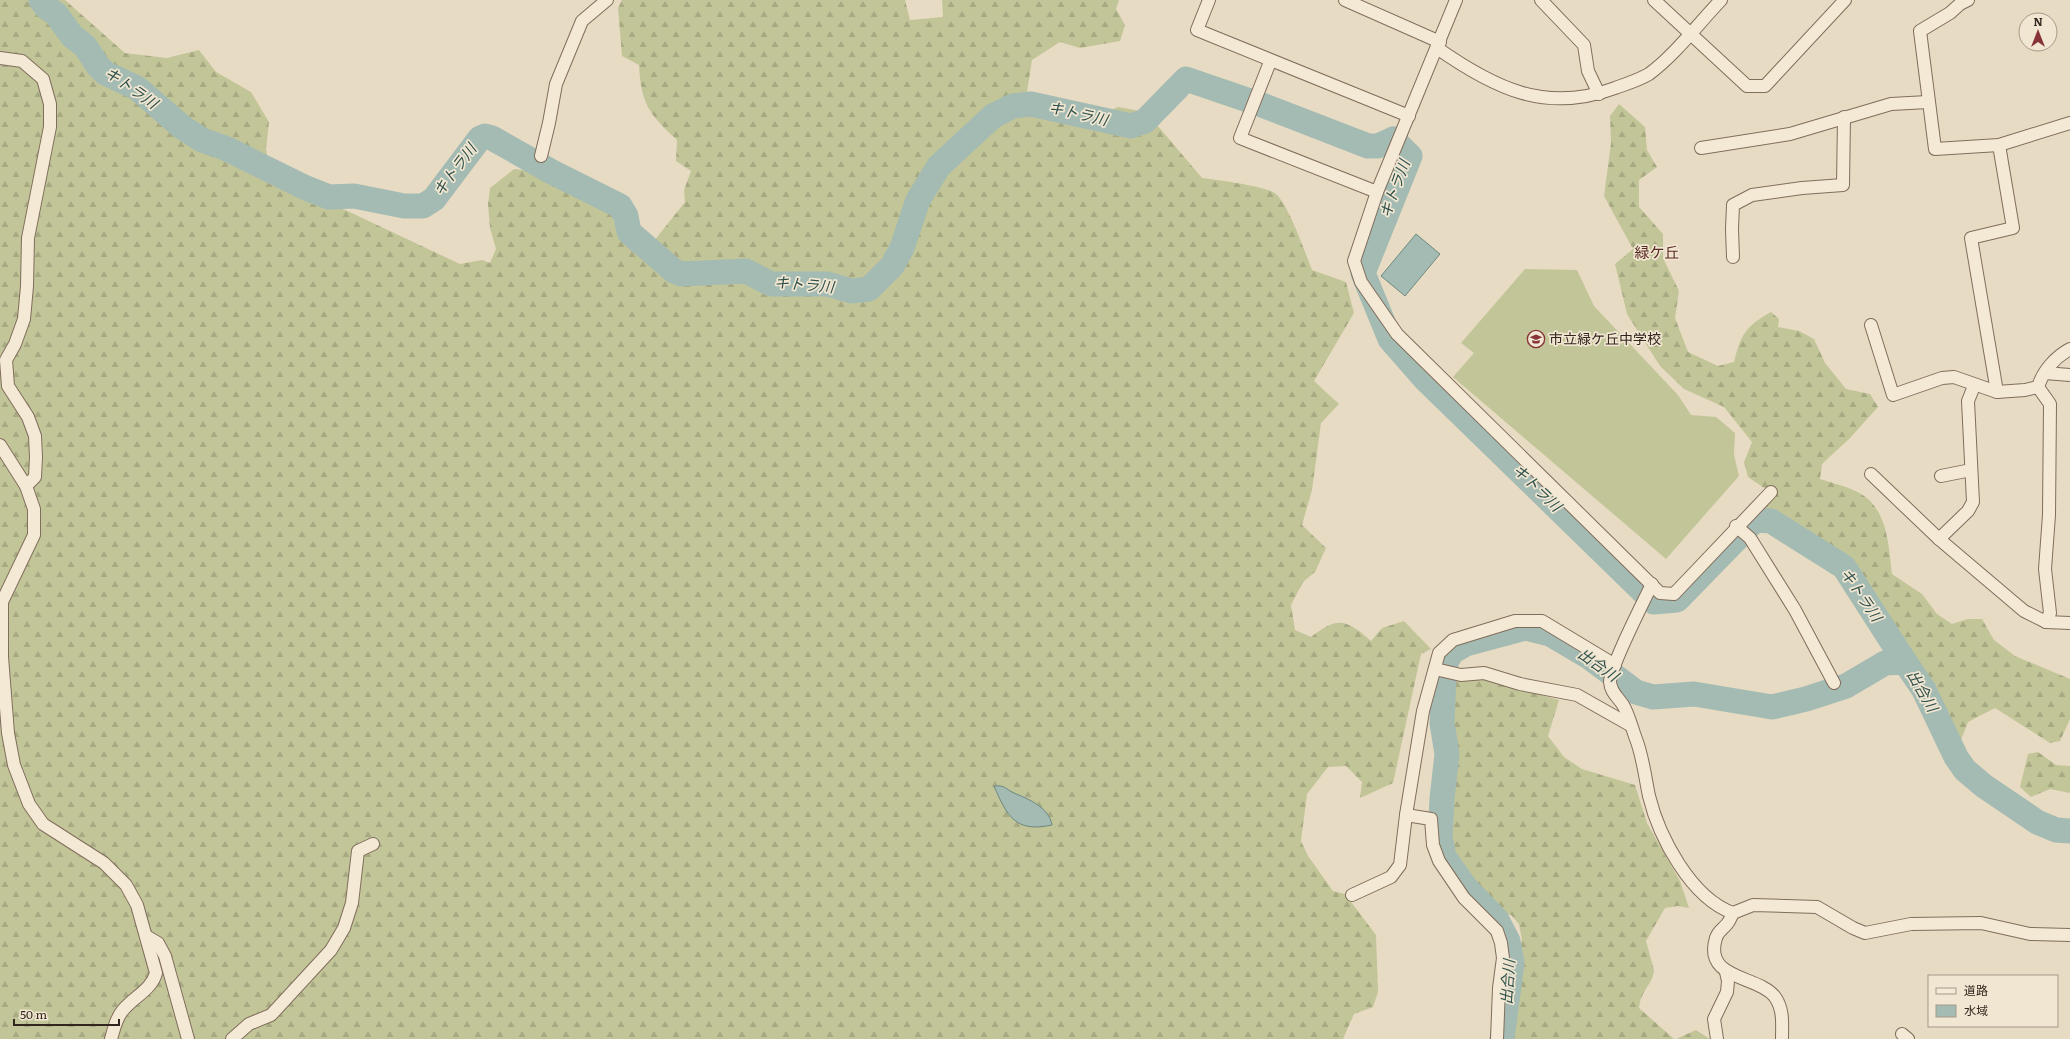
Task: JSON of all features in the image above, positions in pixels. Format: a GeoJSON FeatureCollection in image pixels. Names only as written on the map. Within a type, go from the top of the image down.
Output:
{"type":"FeatureCollection","features":[{"type":"Feature","properties":{"kind":"street"},"geometry":{"type":"LineString","coordinates":[[540,156],[549,123],[556,84],[582,21],[607,0]]}},
{"type":"Feature","properties":{"kind":"street"},"geometry":{"type":"LineString","coordinates":[[1209,0],[1197,30],[1270,62],[1409,116]]}},
{"type":"Feature","properties":{"kind":"street"},"geometry":{"type":"LineString","coordinates":[[1346,0],[1438,45],[1487,80],[1518,93],[1549,98],[1568,98],[1599,94],[1647,75],[1669,58],[1689,33],[1721,0]]}},
{"type":"Feature","properties":{"kind":"street"},"geometry":{"type":"LineString","coordinates":[[1456,0],[1377,192],[1354,261],[1362,282],[1397,334],[1484,419],[1538,475],[1660,593],[1674,594],[1736,526],[1770,492]]}},
{"type":"Feature","properties":{"kind":"street"},"geometry":{"type":"LineString","coordinates":[[1541,0],[1584,45],[1588,71],[1599,94]]}},
{"type":"Feature","properties":{"kind":"street"},"geometry":{"type":"LineString","coordinates":[[1654,0],[1747,86],[1766,86],[1845,0]]}},
{"type":"Feature","properties":{"kind":"street"},"geometry":{"type":"LineString","coordinates":[[1968,0],[1920,31],[1935,149],[1999,144],[2070,123]]}},
{"type":"Feature","properties":{"kind":"street"},"geometry":{"type":"LineString","coordinates":[[0,58],[22,61],[43,79],[50,104],[50,127],[28,238],[27,286],[24,319],[15,344],[6,360],[8,386],[28,417],[35,436],[36,457],[34,477],[26,486]]}},
{"type":"Feature","properties":{"kind":"street"},"geometry":{"type":"LineString","coordinates":[[1270,62],[1240,138],[1377,192]]}},
{"type":"Feature","properties":{"kind":"street"},"geometry":{"type":"LineString","coordinates":[[1701,148],[1790,134],[1891,104],[1928,102]]}},
{"type":"Feature","properties":{"kind":"street"},"geometry":{"type":"LineString","coordinates":[[1733,257],[1733,205],[1752,195],[1802,188],[1843,185],[1844,117]]}},
{"type":"Feature","properties":{"kind":"street"},"geometry":{"type":"LineString","coordinates":[[1997,392],[1971,238],[2013,228],[1999,144]]}},
{"type":"Feature","properties":{"kind":"street"},"geometry":{"type":"LineString","coordinates":[[1871,326],[1893,395],[1942,378],[1954,377],[1974,386],[1997,392],[2025,390],[2038,387]]}},
{"type":"Feature","properties":{"kind":"street"},"geometry":{"type":"LineString","coordinates":[[2038,387],[2052,363],[2070,349]]}},
{"type":"Feature","properties":{"kind":"street"},"geometry":{"type":"LineString","coordinates":[[2045,373],[2070,375]]}},
{"type":"Feature","properties":{"kind":"street"},"geometry":{"type":"LineString","coordinates":[[1939,539],[1968,511],[1974,502],[1968,400],[1974,386]]}},
{"type":"Feature","properties":{"kind":"street"},"geometry":{"type":"LineString","coordinates":[[2038,387],[2050,404],[2049,515],[2045,569],[2050,614],[2046,622]]}},
{"type":"Feature","properties":{"kind":"street"},"geometry":{"type":"LineString","coordinates":[[0,445],[26,486],[34,509],[34,535],[1,603],[2,657],[8,733],[14,764],[29,804],[43,824],[104,863],[126,885],[137,905],[156,973],[154,980],[123,1010],[116,1022],[111,1039]]}},
{"type":"Feature","properties":{"kind":"street"},"geometry":{"type":"LineString","coordinates":[[1941,476],[1971,470]]}},
{"type":"Feature","properties":{"kind":"street"},"geometry":{"type":"LineString","coordinates":[[1871,474],[1939,539],[2024,611],[2046,622],[2070,623]]}},
{"type":"Feature","properties":{"kind":"street"},"geometry":{"type":"LineString","coordinates":[[1736,526],[1750,538],[1795,610],[1834,683]]}},
{"type":"Feature","properties":{"kind":"street"},"geometry":{"type":"LineString","coordinates":[[1652,584],[1615,665],[1610,681],[1614,695],[1623,705],[1641,756],[1656,821],[1670,847],[1699,890],[1720,908],[1733,913]]}},
{"type":"Feature","properties":{"kind":"street"},"geometry":{"type":"LineString","coordinates":[[1352,894],[1391,876],[1400,865],[1406,815],[1423,710],[1438,654],[1453,640],[1515,621],[1542,620],[1615,665]]}},
{"type":"Feature","properties":{"kind":"street"},"geometry":{"type":"LineString","coordinates":[[1435,669],[1461,675],[1484,673],[1527,685],[1577,695],[1630,724]]}},
{"type":"Feature","properties":{"kind":"street"},"geometry":{"type":"LineString","coordinates":[[1406,815],[1431,818],[1433,845],[1439,861],[1464,898],[1497,931],[1503,958],[1499,988],[1497,1039]]}},
{"type":"Feature","properties":{"kind":"street"},"geometry":{"type":"LineString","coordinates":[[232,1039],[250,1024],[271,1015],[331,950],[344,928],[352,903],[358,851],[373,844]]}},
{"type":"Feature","properties":{"kind":"street"},"geometry":{"type":"LineString","coordinates":[[1717,1039],[1714,1019],[1727,992],[1728,981],[1726,972],[1717,961],[1714,949],[1715,940],[1717,933],[1727,924],[1733,913],[1753,905],[1817,907],[1853,928],[1865,933],[1911,924],[1981,923],[2030,934],[2070,935]]}},
{"type":"Feature","properties":{"kind":"street"},"geometry":{"type":"LineString","coordinates":[[146,936],[158,943],[166,956],[188,1039]]}},
{"type":"Feature","properties":{"kind":"street"},"geometry":{"type":"LineString","coordinates":[[1726,972],[1763,988],[1775,997],[1782,1012],[1782,1039]]}},
{"type":"Feature","properties":{"kind":"green space"},"geometry":{"type":"Polygon","coordinates":[[[0,0],[65,0],[125,53],[167,58],[199,50],[216,72],[251,92],[269,122],[266,149],[271,175],[460,264],[482,260],[490,263],[496,249],[490,228],[488,204],[490,188],[514,169],[543,172],[618,209],[633,246],[654,241],[685,202],[684,190],[691,171],[676,161],[677,140],[660,123],[648,107],[642,90],[639,65],[622,56],[618,8],[622,0],[905,0],[910,20],[943,17],[942,0],[1119,0],[1116,9],[1125,25],[1120,41],[1080,48],[1060,42],[1032,60],[1027,92],[1066,101],[1102,114],[1118,107],[1146,112],[1202,178],[1263,188],[1276,194],[1286,208],[1312,270],[1346,282],[1354,313],[1314,381],[1339,404],[1321,423],[1312,490],[1302,525],[1326,548],[1315,572],[1303,582],[1291,605],[1295,630],[1311,637],[1328,626],[1335,623],[1342,623],[1355,628],[1371,641],[1382,628],[1404,621],[1431,649],[1421,654],[1393,783],[1360,798],[1362,782],[1346,766],[1328,767],[1307,794],[1301,841],[1308,856],[1333,891],[1345,894],[1376,935],[1378,992],[1373,1007],[1354,1014],[1343,1039],[0,1039],[0,0]]]}},
{"type":"Feature","properties":{"kind":"green space"},"geometry":{"type":"Polygon","coordinates":[[[1619,104],[1645,127],[1647,150],[1657,167],[1639,180],[1639,207],[1663,234],[1663,258],[1679,291],[1675,318],[1688,352],[1718,366],[1734,362],[1739,344],[1746,332],[1756,322],[1771,312],[1779,319],[1778,327],[1799,331],[1814,339],[1825,363],[1846,389],[1870,394],[1878,407],[1850,438],[1822,464],[1820,479],[1858,492],[1875,506],[1884,524],[1892,574],[1922,594],[1937,614],[1952,624],[1968,619],[1982,619],[1994,640],[2015,656],[2070,679],[2070,719],[2060,741],[2050,743],[1995,708],[1968,722],[1959,745],[1921,676],[1850,564],[1808,535],[1763,509],[1776,496],[1748,477],[1744,462],[1752,442],[1724,407],[1684,389],[1660,366],[1627,314],[1615,264],[1633,249],[1604,196],[1611,143],[1610,116],[1619,104]]]}},
{"type":"Feature","properties":{"kind":"green space"},"geometry":{"type":"Polygon","coordinates":[[[1525,269],[1577,270],[1594,306],[1678,395],[1691,415],[1716,417],[1735,433],[1734,455],[1739,476],[1666,559],[1453,377],[1474,353],[1461,343],[1525,269]]]}},
{"type":"Feature","properties":{"kind":"green space"},"geometry":{"type":"Polygon","coordinates":[[[1479,677],[1559,700],[1548,736],[1564,757],[1582,769],[1635,785],[1647,823],[1680,881],[1689,908],[1678,906],[1665,908],[1646,941],[1654,970],[1652,979],[1642,996],[1639,1008],[1674,1039],[1507,1039],[1515,958],[1522,940],[1519,924],[1511,915],[1495,912],[1474,890],[1449,857],[1443,832],[1450,776],[1450,742],[1446,718],[1448,679],[1479,677]]]}},
{"type":"Feature","properties":{"kind":"green space"},"geometry":{"type":"Polygon","coordinates":[[[2038,752],[2056,765],[2070,766],[2070,793],[2050,789],[2031,797],[2020,787],[2028,754],[2038,752]]]}},
{"type":"Feature","properties":{"kind":"green space"},"geometry":{"type":"Polygon","coordinates":[[[1696,1030],[1710,1039],[1676,1039],[1696,1030]]]}},
{"type":"Feature","properties":{"kind":"water"},"geometry":{"type":"Polygon","coordinates":[[[1416,234],[1440,254],[1405,296],[1381,276],[1416,234]]]}},
{"type":"Feature","properties":{"kind":"water"},"geometry":{"type":"Polygon","coordinates":[[[994,786],[1003,787],[1037,804],[1047,813],[1052,825],[1039,827],[1029,826],[1014,820],[1003,806],[994,786]]]}},
{"type":"Feature","properties":{"kind":"waterway","name":"キトラ川"},"geometry":{"type":"LineString","coordinates":[[41,0],[46,7],[56,14],[72,36],[85,46],[98,66],[105,73],[137,88],[182,127],[202,140],[225,148],[306,188],[329,197],[354,196],[404,206],[423,206],[434,199],[480,138],[485,136],[492,138],[552,172],[620,206],[626,216],[629,232],[674,271],[681,274],[746,271],[771,284],[827,284],[852,291],[869,289],[892,266],[902,248],[918,200],[939,166],[993,116],[1013,106],[1031,104],[1131,126],[1145,121],[1186,79],[1262,105],[1368,146],[1378,146],[1393,139],[1410,156],[1363,273],[1390,339],[1425,379],[1654,602],[1677,600],[1751,524],[1757,520],[1771,521],[1844,567],[1905,662]]}},
{"type":"Feature","properties":{"kind":"waterway","name":"出合川"},"geometry":{"type":"LineString","coordinates":[[1502,1039],[1512,963],[1508,941],[1497,920],[1466,888],[1444,857],[1440,837],[1442,799],[1447,754],[1442,723],[1444,676],[1446,662],[1452,652],[1466,644],[1525,628],[1550,634],[1589,657],[1636,692],[1653,697],[1694,694],[1772,707],[1806,699],[1846,686],[1885,663],[1905,662],[1924,690],[1956,757],[1965,770],[1984,786],[2037,822],[2056,830],[2070,831]]}},
{"type":"Feature","properties":{"kind":"place","name":"市立緑ケ丘中学校"},"geometry":{"type":"Point","coordinates":[1536,339]}},
{"type":"Feature","properties":{"kind":"district","name":"緑ケ丘"},"geometry":{"type":"Point","coordinates":[1657,253]}}]}
